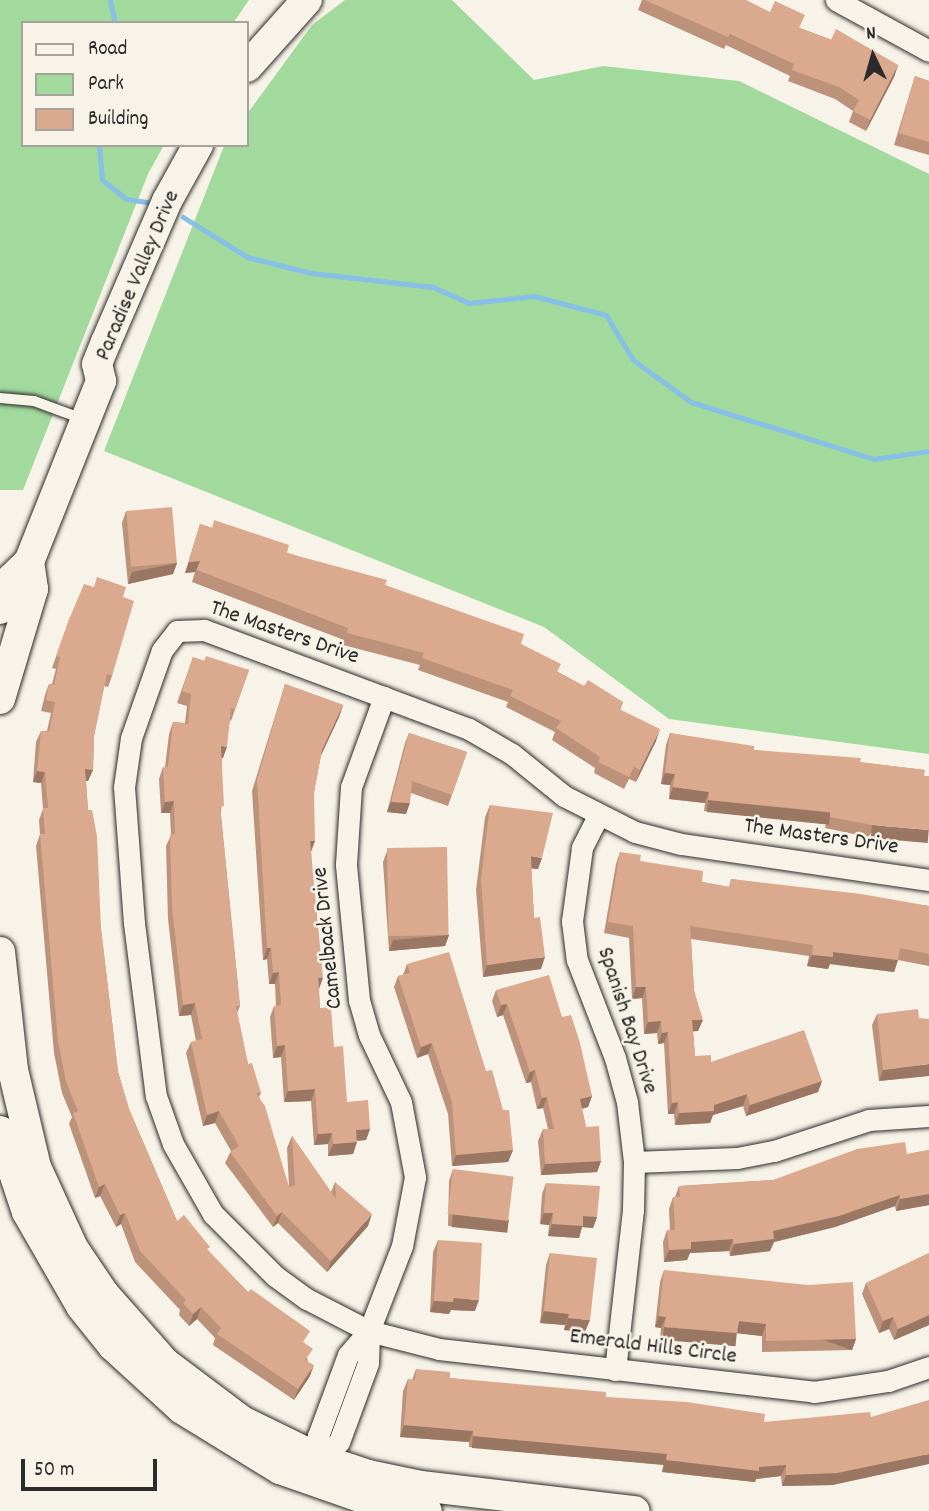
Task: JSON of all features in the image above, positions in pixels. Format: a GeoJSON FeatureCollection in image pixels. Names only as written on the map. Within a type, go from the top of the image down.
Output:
{"type":"FeatureCollection","features":[{"type":"Feature","properties":{"kind":"street"},"geometry":{"type":"LineString","coordinates":[[248,66],[307,0]]}},
{"type":"Feature","properties":{"kind":"street"},"geometry":{"type":"LineString","coordinates":[[836,0],[929,51]]}},
{"type":"Feature","properties":{"kind":"street","name":"Paradise Valley Drive"},"geometry":{"type":"LineString","coordinates":[[0,609],[9,581],[29,562],[101,382],[97,364],[167,201],[185,173],[197,147]]}},
{"type":"Feature","properties":{"kind":"street","name":"Paradise Valley Drive"},"geometry":{"type":"LineString","coordinates":[[0,699],[33,589],[29,562]]}},
{"type":"Feature","properties":{"kind":"street","name":"The Masters Drive"},"geometry":{"type":"LineString","coordinates":[[369,1331],[307,1299],[246,1251],[212,1214],[173,1144],[148,1057],[124,787],[131,738],[147,685],[162,650],[177,631],[204,630],[469,729],[598,816],[681,844],[929,880]]}},
{"type":"Feature","properties":{"kind":"street","name":"Camelback Drive"},"geometry":{"type":"LineString","coordinates":[[316,1470],[339,1442],[368,1363],[369,1331],[402,1246],[415,1177],[401,1102],[369,1035],[359,1000],[346,864],[351,787],[384,697]]}},
{"type":"Feature","properties":{"kind":"street","name":"Spanish Bay Drive"},"geometry":{"type":"LineString","coordinates":[[598,816],[582,848],[572,920],[577,960],[624,1091],[634,1162],[633,1210],[615,1370]]}},
{"type":"Feature","properties":{"kind":"street"},"geometry":{"type":"LineString","coordinates":[[0,952],[22,1121],[36,1167],[74,1248],[104,1294],[165,1363],[242,1421],[363,1498],[427,1511]]}},
{"type":"Feature","properties":{"kind":"street"},"geometry":{"type":"LineString","coordinates":[[634,1162],[737,1158],[774,1151],[869,1120],[929,1116]]}},
{"type":"Feature","properties":{"kind":"street"},"geometry":{"type":"LineString","coordinates":[[0,1131],[27,1212],[48,1255],[113,1346],[182,1409],[221,1436],[316,1470],[576,1508],[635,1511]]}},
{"type":"Feature","properties":{"kind":"street","name":"Emerald Hills Circle"},"geometry":{"type":"LineString","coordinates":[[369,1331],[439,1349],[814,1391],[862,1387],[929,1367]]}},
{"type":"Feature","properties":{"kind":"lane"},"geometry":{"type":"LineString","coordinates":[[0,398],[34,401],[85,421]]}},
{"type":"Feature","properties":{"kind":"green space"},"geometry":{"type":"Polygon","coordinates":[[[0,0],[249,0],[234,21],[21,21],[21,147],[163,147],[148,174],[23,490],[0,490],[0,0]]]}},
{"type":"Feature","properties":{"kind":"green space"},"geometry":{"type":"Polygon","coordinates":[[[345,0],[452,0],[534,80],[603,66],[739,81],[929,174],[929,754],[669,719],[544,627],[104,451],[224,147],[248,147],[248,113],[312,25],[345,0]]]}},
{"type":"Feature","properties":{"kind":"building"},"geometry":{"type":"Polygon","coordinates":[[[645,0],[746,0],[770,12],[775,1],[805,15],[799,28],[831,40],[836,29],[898,65],[870,120],[853,111],[859,100],[839,87],[792,70],[794,64],[730,34],[728,37],[645,0]]]}},
{"type":"Feature","properties":{"kind":"building"},"geometry":{"type":"Polygon","coordinates":[[[915,76],[929,81],[929,142],[899,133],[915,76]]]}},
{"type":"Feature","properties":{"kind":"building"},"geometry":{"type":"Polygon","coordinates":[[[172,507],[177,563],[131,567],[126,511],[172,507]]]}},
{"type":"Feature","properties":{"kind":"building"},"geometry":{"type":"Polygon","coordinates":[[[214,520],[289,545],[287,553],[387,580],[385,585],[524,634],[521,644],[561,664],[557,672],[584,686],[588,680],[623,702],[619,709],[660,729],[640,770],[634,767],[629,777],[598,762],[600,757],[556,728],[561,721],[510,696],[513,690],[422,658],[424,653],[347,633],[348,628],[197,570],[200,561],[189,562],[200,524],[212,528],[214,520]]]}},
{"type":"Feature","properties":{"kind":"building"},"geometry":{"type":"Polygon","coordinates":[[[97,577],[126,587],[123,597],[134,601],[112,676],[107,674],[94,736],[93,770],[85,769],[88,810],[92,810],[97,836],[101,929],[118,1072],[129,1109],[177,1221],[184,1215],[210,1247],[207,1249],[248,1292],[251,1289],[310,1331],[303,1342],[313,1349],[305,1360],[314,1365],[298,1389],[217,1334],[221,1328],[201,1307],[193,1314],[183,1303],[186,1300],[140,1251],[125,1213],[120,1215],[105,1184],[99,1187],[73,1113],[78,1111],[66,1082],[58,1041],[40,834],[45,834],[43,808],[48,808],[45,772],[37,771],[41,731],[49,732],[55,702],[46,700],[49,684],[54,685],[60,657],[56,656],[84,584],[94,587],[97,577]]]}},
{"type":"Feature","properties":{"kind":"building"},"geometry":{"type":"Polygon","coordinates":[[[206,656],[249,670],[235,709],[231,708],[227,747],[221,746],[224,806],[220,807],[240,1006],[236,1006],[248,1064],[252,1063],[261,1093],[256,1093],[265,1106],[289,1187],[295,1185],[292,1136],[336,1199],[335,1182],[372,1214],[331,1261],[282,1212],[277,1216],[230,1152],[239,1146],[219,1111],[207,1115],[191,1042],[202,1039],[195,1003],[183,1005],[172,907],[170,835],[175,834],[174,801],[165,802],[163,767],[168,767],[173,722],[188,724],[191,694],[182,691],[193,657],[204,661],[206,656]]]}},
{"type":"Feature","properties":{"kind":"building"},"geometry":{"type":"Polygon","coordinates":[[[285,684],[343,705],[322,750],[314,792],[315,841],[310,841],[323,978],[318,978],[320,1008],[331,1007],[334,1047],[343,1046],[347,1102],[368,1100],[370,1129],[356,1130],[357,1142],[333,1144],[332,1133],[318,1134],[315,1089],[288,1091],[285,1045],[277,1046],[274,1006],[281,1005],[279,972],[273,973],[271,948],[267,948],[257,780],[285,684]]]}},
{"type":"Feature","properties":{"kind":"building"},"geometry":{"type":"Polygon","coordinates":[[[409,733],[467,752],[452,795],[412,781],[410,803],[391,802],[409,733]]]}},
{"type":"Feature","properties":{"kind":"building"},"geometry":{"type":"Polygon","coordinates":[[[670,733],[754,746],[754,750],[861,758],[860,762],[925,770],[924,776],[929,776],[929,830],[872,825],[830,817],[830,812],[708,800],[709,792],[673,787],[675,774],[665,773],[670,733]]]}},
{"type":"Feature","properties":{"kind":"building"},"geometry":{"type":"Polygon","coordinates":[[[490,805],[553,813],[542,858],[531,856],[534,918],[540,917],[545,957],[487,965],[481,879],[490,805]]]}},
{"type":"Feature","properties":{"kind":"building"},"geometry":{"type":"Polygon","coordinates":[[[447,847],[449,935],[389,936],[387,848],[447,847]]]}},
{"type":"Feature","properties":{"kind":"building"},"geometry":{"type":"Polygon","coordinates":[[[620,852],[641,855],[640,861],[703,871],[702,882],[730,887],[731,879],[861,894],[929,906],[929,954],[900,948],[898,960],[833,952],[833,957],[812,955],[813,945],[690,926],[694,990],[703,1020],[692,1020],[695,1056],[711,1055],[711,1062],[804,1030],[822,1081],[750,1105],[747,1094],[714,1105],[714,1111],[679,1113],[678,1102],[672,1103],[668,1032],[662,1033],[661,1021],[648,1022],[646,987],[636,987],[633,926],[608,922],[620,852]]]}},
{"type":"Feature","properties":{"kind":"building"},"geometry":{"type":"Polygon","coordinates":[[[449,952],[486,1071],[492,1070],[503,1110],[509,1110],[513,1150],[456,1155],[452,1102],[432,1043],[421,1047],[398,976],[410,973],[407,964],[449,952]]]}},
{"type":"Feature","properties":{"kind":"building"},"geometry":{"type":"Polygon","coordinates":[[[549,975],[562,1017],[571,1015],[580,1043],[592,1096],[580,1099],[586,1127],[599,1126],[601,1161],[545,1164],[543,1129],[554,1129],[547,1097],[542,1098],[535,1070],[530,1072],[507,1004],[501,1005],[496,990],[549,975]]]}},
{"type":"Feature","properties":{"kind":"building"},"geometry":{"type":"Polygon","coordinates":[[[918,1009],[919,1018],[929,1019],[929,1064],[883,1070],[877,1014],[918,1009]]]}},
{"type":"Feature","properties":{"kind":"building"},"geometry":{"type":"Polygon","coordinates":[[[905,1142],[907,1154],[929,1150],[929,1194],[900,1199],[900,1195],[839,1216],[773,1231],[774,1239],[734,1244],[733,1239],[691,1242],[691,1249],[669,1250],[667,1230],[675,1230],[673,1197],[680,1197],[679,1186],[773,1180],[857,1149],[905,1142]]]}},
{"type":"Feature","properties":{"kind":"building"},"geometry":{"type":"Polygon","coordinates":[[[453,1169],[514,1176],[508,1221],[448,1214],[453,1169]]]}},
{"type":"Feature","properties":{"kind":"building"},"geometry":{"type":"Polygon","coordinates":[[[546,1183],[600,1186],[597,1217],[583,1216],[583,1226],[552,1224],[553,1213],[544,1213],[546,1183]]]}},
{"type":"Feature","properties":{"kind":"building"},"geometry":{"type":"Polygon","coordinates":[[[438,1240],[482,1243],[479,1300],[454,1298],[453,1302],[434,1301],[438,1240]]]}},
{"type":"Feature","properties":{"kind":"building"},"geometry":{"type":"Polygon","coordinates":[[[550,1253],[597,1258],[590,1320],[568,1318],[569,1314],[544,1311],[550,1253]]]}},
{"type":"Feature","properties":{"kind":"building"},"geometry":{"type":"Polygon","coordinates":[[[929,1253],[929,1315],[898,1329],[893,1317],[883,1321],[866,1283],[929,1253]]]}},
{"type":"Feature","properties":{"kind":"building"},"geometry":{"type":"Polygon","coordinates":[[[664,1270],[808,1285],[853,1282],[856,1339],[766,1341],[766,1324],[739,1321],[737,1333],[664,1327],[666,1317],[659,1316],[664,1270]]]}},
{"type":"Feature","properties":{"kind":"building"},"geometry":{"type":"Polygon","coordinates":[[[416,1369],[450,1372],[450,1378],[606,1392],[606,1397],[687,1402],[765,1414],[764,1422],[870,1412],[871,1417],[929,1400],[929,1454],[837,1473],[786,1475],[786,1465],[759,1467],[759,1471],[666,1460],[667,1454],[473,1436],[473,1431],[404,1425],[408,1379],[415,1380],[416,1369]]]}},
{"type":"Feature","properties":{"kind":"waterway"},"geometry":{"type":"LineString","coordinates":[[110,0],[115,21]]}},
{"type":"Feature","properties":{"kind":"waterway"},"geometry":{"type":"LineString","coordinates":[[99,147],[102,180],[126,199],[147,202]]}},
{"type":"Feature","properties":{"kind":"waterway"},"geometry":{"type":"LineString","coordinates":[[183,217],[247,257],[311,273],[433,287],[469,303],[534,296],[606,315],[633,360],[691,402],[874,459],[929,451]]}}]}
